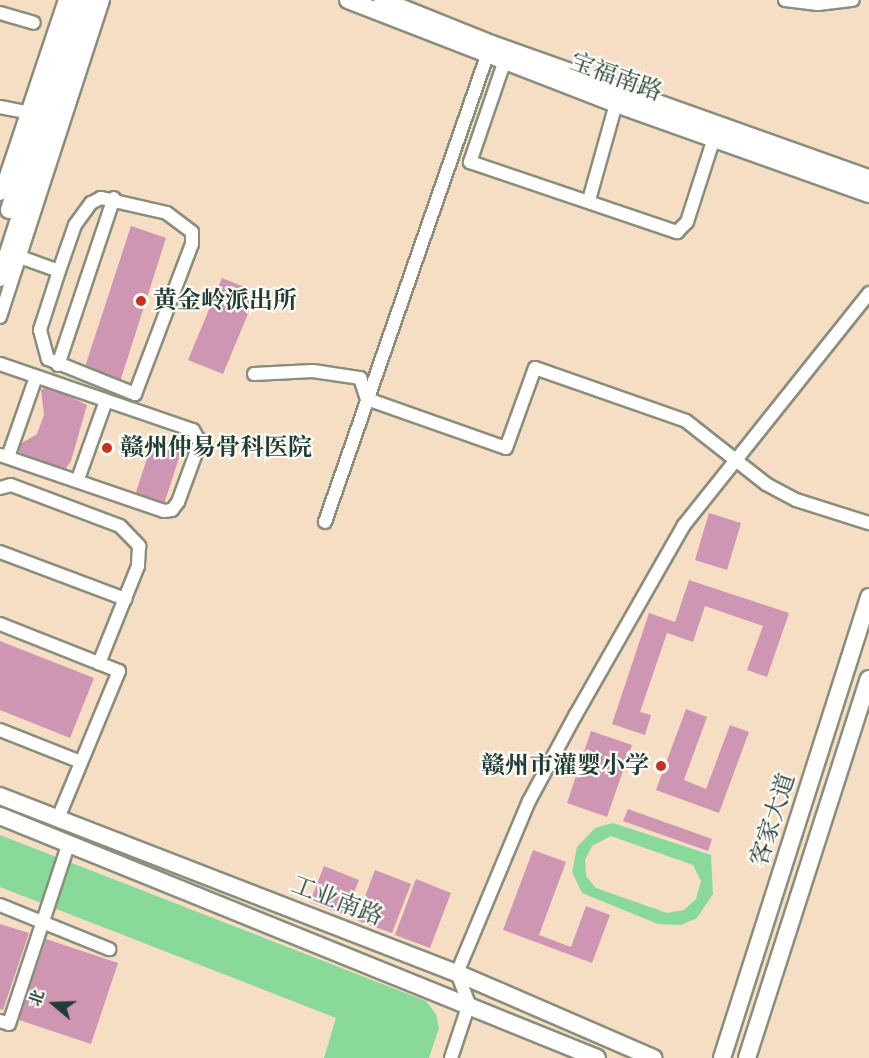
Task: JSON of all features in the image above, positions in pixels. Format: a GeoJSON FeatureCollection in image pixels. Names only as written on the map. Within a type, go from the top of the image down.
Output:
{"type":"FeatureCollection","features":[{"type":"Feature","properties":{"kind":"main road"},"geometry":{"type":"LineString","coordinates":[[0,240],[33,113],[77,0]]}},
{"type":"Feature","properties":{"kind":"main road"},"geometry":{"type":"LineString","coordinates":[[0,278],[90,0]]}},
{"type":"Feature","properties":{"kind":"main road","name":"宝福南路"},"geometry":{"type":"LineString","coordinates":[[348,0],[869,178]]}},
{"type":"Feature","properties":{"kind":"main road","name":"宝福南路"},"geometry":{"type":"LineString","coordinates":[[382,0],[489,49],[505,60],[616,104],[869,194]]}},
{"type":"Feature","properties":{"kind":"main road","name":"客家大道"},"geometry":{"type":"LineString","coordinates":[[722,1058],[869,597]]}},
{"type":"Feature","properties":{"kind":"main road","name":"客家大道"},"geometry":{"type":"LineString","coordinates":[[747,1058],[869,679]]}},
{"type":"Feature","properties":{"kind":"main road","name":"工业南路"},"geometry":{"type":"LineString","coordinates":[[0,796],[457,973],[653,1058]]}},
{"type":"Feature","properties":{"kind":"main road","name":"工业南路"},"geometry":{"type":"LineString","coordinates":[[0,816],[470,1004],[597,1058]]}},
{"type":"Feature","properties":{"kind":"street"},"geometry":{"type":"LineString","coordinates":[[0,194],[33,113],[65,0]]}},
{"type":"Feature","properties":{"kind":"street"},"geometry":{"type":"LineString","coordinates":[[0,316],[103,0]]}},
{"type":"Feature","properties":{"kind":"street"},"geometry":{"type":"LineString","coordinates":[[785,0],[818,4],[853,0]]}},
{"type":"Feature","properties":{"kind":"street"},"geometry":{"type":"LineString","coordinates":[[0,13],[34,23]]}},
{"type":"Feature","properties":{"kind":"street"},"geometry":{"type":"LineString","coordinates":[[325,522],[489,49]]}},
{"type":"Feature","properties":{"kind":"street"},"geometry":{"type":"LineString","coordinates":[[505,60],[470,162],[589,200],[677,232],[687,222],[714,138]]}},
{"type":"Feature","properties":{"kind":"street"},"geometry":{"type":"LineString","coordinates":[[589,200],[616,104]]}},
{"type":"Feature","properties":{"kind":"street"},"geometry":{"type":"LineString","coordinates":[[0,107],[33,113]]}},
{"type":"Feature","properties":{"kind":"street"},"geometry":{"type":"LineString","coordinates":[[101,198],[114,198],[176,218],[192,232],[192,244],[135,394],[58,365],[44,353],[40,330],[59,271],[82,213],[101,198]]}},
{"type":"Feature","properties":{"kind":"street"},"geometry":{"type":"LineString","coordinates":[[58,365],[114,198]]}},
{"type":"Feature","properties":{"kind":"street"},"geometry":{"type":"LineString","coordinates":[[20,256],[59,271]]}},
{"type":"Feature","properties":{"kind":"street"},"geometry":{"type":"LineString","coordinates":[[451,1058],[470,1004],[457,973],[529,801],[575,716],[684,525],[734,458],[869,293]]}},
{"type":"Feature","properties":{"kind":"street"},"geometry":{"type":"LineString","coordinates":[[0,364],[36,377],[50,379],[106,401],[193,430],[200,436],[186,482],[172,510],[164,511],[78,479],[4,456],[36,377]]}},
{"type":"Feature","properties":{"kind":"street"},"geometry":{"type":"LineString","coordinates":[[367,399],[506,448],[535,368],[686,421],[766,484],[796,500],[869,523]]}},
{"type":"Feature","properties":{"kind":"street"},"geometry":{"type":"LineString","coordinates":[[254,374],[313,371],[360,378],[367,399]]}},
{"type":"Feature","properties":{"kind":"street"},"geometry":{"type":"LineString","coordinates":[[78,479],[106,401]]}},
{"type":"Feature","properties":{"kind":"street"},"geometry":{"type":"LineString","coordinates":[[0,488],[11,485],[120,526],[132,536],[139,546],[138,566],[99,663]]}},
{"type":"Feature","properties":{"kind":"street"},"geometry":{"type":"LineString","coordinates":[[0,552],[125,599]]}},
{"type":"Feature","properties":{"kind":"street"},"geometry":{"type":"LineString","coordinates":[[0,624],[119,671],[58,818]]}},
{"type":"Feature","properties":{"kind":"street"},"geometry":{"type":"LineString","coordinates":[[0,730],[81,762]]}},
{"type":"Feature","properties":{"kind":"street"},"geometry":{"type":"LineString","coordinates":[[0,1021],[9,1024],[69,843]]}},
{"type":"Feature","properties":{"kind":"street"},"geometry":{"type":"LineString","coordinates":[[0,905],[109,948]]}},
{"type":"Feature","properties":{"kind":"green space"},"geometry":{"type":"Polygon","coordinates":[[[613,823],[711,855],[713,894],[697,918],[681,925],[658,924],[582,893],[572,872],[577,847],[595,828],[613,823]],[[611,836],[592,846],[585,860],[586,876],[596,888],[667,913],[684,910],[696,899],[701,881],[693,865],[611,836]]]}},
{"type":"Feature","properties":{"kind":"green space"},"geometry":{"type":"Polygon","coordinates":[[[0,835],[426,1001],[436,1014],[439,1028],[429,1058],[324,1058],[336,1018],[0,887],[0,835]]]}},
{"type":"Feature","properties":{"kind":"building"},"geometry":{"type":"Polygon","coordinates":[[[131,226],[166,238],[119,385],[83,373],[131,226]]]}},
{"type":"Feature","properties":{"kind":"building"},"geometry":{"type":"Polygon","coordinates":[[[222,278],[257,292],[223,374],[188,360],[222,278]]]}},
{"type":"Feature","properties":{"kind":"building"},"geometry":{"type":"Polygon","coordinates":[[[49,386],[87,405],[71,461],[64,471],[52,464],[33,464],[19,451],[20,444],[37,434],[44,415],[41,390],[49,386]]]}},
{"type":"Feature","properties":{"kind":"building"},"geometry":{"type":"Polygon","coordinates":[[[154,437],[183,446],[164,504],[135,495],[154,437]]]}},
{"type":"Feature","properties":{"kind":"building"},"geometry":{"type":"Polygon","coordinates":[[[709,513],[741,523],[727,570],[695,560],[709,513]]]}},
{"type":"Feature","properties":{"kind":"building"},"geometry":{"type":"Polygon","coordinates":[[[689,580],[789,613],[767,677],[747,670],[763,626],[705,606],[693,642],[667,633],[640,712],[651,715],[645,735],[612,724],[649,613],[675,622],[689,580]]]}},
{"type":"Feature","properties":{"kind":"building"},"geometry":{"type":"Polygon","coordinates":[[[0,641],[94,678],[70,738],[0,710],[0,641]]]}},
{"type":"Feature","properties":{"kind":"building"},"geometry":{"type":"Polygon","coordinates":[[[686,709],[707,717],[684,780],[706,789],[730,725],[749,732],[719,813],[656,790],[686,709]]]}},
{"type":"Feature","properties":{"kind":"building"},"geometry":{"type":"Polygon","coordinates":[[[591,731],[632,745],[607,817],[567,803],[591,731]]]}},
{"type":"Feature","properties":{"kind":"building"},"geometry":{"type":"Polygon","coordinates":[[[628,809],[712,839],[708,851],[623,821],[628,809]]]}},
{"type":"Feature","properties":{"kind":"building"},"geometry":{"type":"Polygon","coordinates":[[[533,850],[566,862],[539,935],[571,947],[586,906],[610,915],[592,963],[503,930],[533,850]]]}},
{"type":"Feature","properties":{"kind":"building"},"geometry":{"type":"Polygon","coordinates":[[[324,866],[359,880],[345,915],[310,902],[324,866]]]}},
{"type":"Feature","properties":{"kind":"building"},"geometry":{"type":"Polygon","coordinates":[[[375,870],[411,884],[392,933],[356,920],[375,870]]]}},
{"type":"Feature","properties":{"kind":"building"},"geometry":{"type":"Polygon","coordinates":[[[416,879],[451,893],[430,948],[395,935],[416,879]]]}},
{"type":"Feature","properties":{"kind":"building"},"geometry":{"type":"Polygon","coordinates":[[[0,924],[29,933],[3,1010],[0,1009],[0,924]]]}},
{"type":"Feature","properties":{"kind":"building"},"geometry":{"type":"Polygon","coordinates":[[[46,939],[118,963],[91,1044],[19,1020],[46,939]]]}},
{"type":"Feature","properties":{"kind":"place","name":"黄金岭派出所"},"geometry":{"type":"Point","coordinates":[141,301]}},
{"type":"Feature","properties":{"kind":"place","name":"赣州仲易骨科医院"},"geometry":{"type":"Point","coordinates":[107,448]}},
{"type":"Feature","properties":{"kind":"place","name":"赣州市灌婴小学"},"geometry":{"type":"Point","coordinates":[661,766]}}]}
